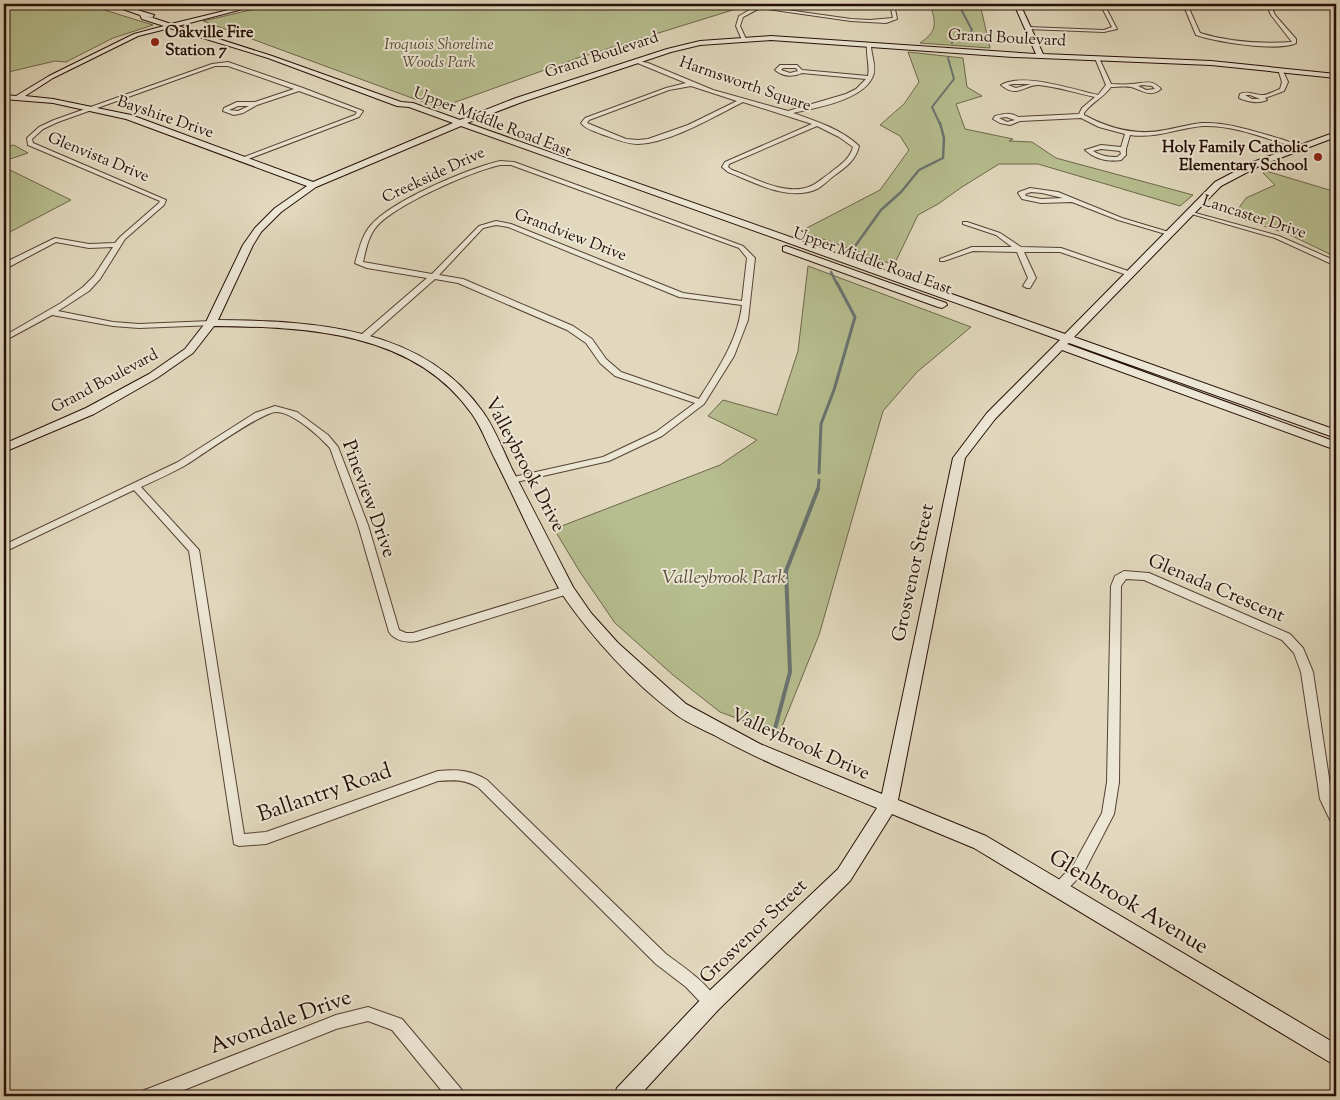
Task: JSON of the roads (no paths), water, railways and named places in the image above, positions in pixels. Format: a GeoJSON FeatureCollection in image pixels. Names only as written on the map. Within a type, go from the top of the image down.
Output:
{"type":"FeatureCollection","features":[{"type":"Feature","properties":{"kind":"main road","name":"Upper Middle Road East"},"geometry":{"type":"LineString","coordinates":[[143,15],[176,24]]}},
{"type":"Feature","properties":{"kind":"street","name":"Upper Middle Road East"},"geometry":{"type":"LineString","coordinates":[[111,4],[143,15],[144,18],[270,57],[400,104],[403,110],[455,125],[853,274],[1336,434]]}},
{"type":"Feature","properties":{"kind":"street"},"geometry":{"type":"LineString","coordinates":[[19,97],[51,77],[126,39],[168,26],[259,4]]}},
{"type":"Feature","properties":{"kind":"street"},"geometry":{"type":"LineString","coordinates":[[744,39],[738,26],[741,16],[761,5],[805,14],[881,22],[895,18],[892,4]]}},
{"type":"Feature","properties":{"kind":"street"},"geometry":{"type":"LineString","coordinates":[[1017,4],[1040,56]]}},
{"type":"Feature","properties":{"kind":"street"},"geometry":{"type":"LineString","coordinates":[[1028,28],[1104,31],[1115,28],[1102,4]]}},
{"type":"Feature","properties":{"kind":"street"},"geometry":{"type":"LineString","coordinates":[[1185,4],[1198,34],[1273,44],[1294,42],[1273,15],[1268,4]]}},
{"type":"Feature","properties":{"kind":"street"},"geometry":{"type":"LineString","coordinates":[[1297,4],[1336,9]]}},
{"type":"Feature","properties":{"kind":"street","name":"Upper Middle Road East"},"geometry":{"type":"LineString","coordinates":[[176,24],[197,31],[197,34]]}},
{"type":"Feature","properties":{"kind":"street","name":"Grand Boulevard"},"geometry":{"type":"LineString","coordinates":[[4,448],[90,411],[153,376],[189,351],[211,324],[248,245],[258,230],[278,210],[313,185],[455,125],[572,81],[669,50],[700,43],[770,38],[1040,56],[1211,63],[1336,76]]}},
{"type":"Feature","properties":{"kind":"street"},"geometry":{"type":"LineString","coordinates":[[790,112],[850,95],[865,86],[870,78],[873,67],[868,49],[870,45]]}},
{"type":"Feature","properties":{"kind":"street"},"geometry":{"type":"LineString","coordinates":[[1097,58],[1109,85]]}},
{"type":"Feature","properties":{"kind":"street","name":"Harmsworth Square"},"geometry":{"type":"LineString","coordinates":[[637,61],[656,67],[691,84],[740,101],[790,112],[816,124],[847,139],[856,146],[855,154],[844,166],[814,188],[801,191],[782,189],[730,171],[725,167],[727,163],[816,124]]}},
{"type":"Feature","properties":{"kind":"street"},"geometry":{"type":"LineString","coordinates":[[90,108],[218,64],[228,64],[358,110],[360,114],[241,160]]}},
{"type":"Feature","properties":{"kind":"street"},"geometry":{"type":"LineString","coordinates":[[1263,97],[1282,90],[1285,82],[1280,70]]}},
{"type":"Feature","properties":{"kind":"street"},"geometry":{"type":"LineString","coordinates":[[801,71],[870,78]]}},
{"type":"Feature","properties":{"kind":"street"},"geometry":{"type":"LineString","coordinates":[[1036,84],[1016,90],[1004,85],[1012,82],[1036,84],[1100,97]]}},
{"type":"Feature","properties":{"kind":"street"},"geometry":{"type":"LineString","coordinates":[[691,84],[668,89],[587,119],[584,123],[586,126],[631,142],[648,141],[705,119],[740,101]]}},
{"type":"Feature","properties":{"kind":"street"},"geometry":{"type":"LineString","coordinates":[[1109,85],[1134,86]]}},
{"type":"Feature","properties":{"kind":"street"},"geometry":{"type":"LineString","coordinates":[[1082,116],[1081,113],[1087,104],[1100,97],[1109,85]]}},
{"type":"Feature","properties":{"kind":"street"},"geometry":{"type":"LineString","coordinates":[[256,104],[301,89]]}},
{"type":"Feature","properties":{"kind":"street","name":"Bayshire Drive"},"geometry":{"type":"LineString","coordinates":[[4,97],[53,101],[145,122],[241,160],[313,185]]}},
{"type":"Feature","properties":{"kind":"street","name":"Glenvista Drive"},"geometry":{"type":"LineString","coordinates":[[4,339],[86,289],[97,277],[122,238],[159,208],[163,200],[30,144],[29,139],[41,128],[90,108]]}},
{"type":"Feature","properties":{"kind":"street"},"geometry":{"type":"LineString","coordinates":[[1017,119],[1082,116],[1094,123],[1128,133],[1152,134],[1188,126],[1214,125],[1257,134],[1300,147]]}},
{"type":"Feature","properties":{"kind":"street"},"geometry":{"type":"LineString","coordinates":[[1123,149],[1101,147],[1088,150],[1100,157],[1119,159],[1124,154],[1123,149],[1128,133]]}},
{"type":"Feature","properties":{"kind":"street","name":"Grosvenor Street"},"geometry":{"type":"LineString","coordinates":[[625,1096],[711,1003],[844,875],[889,804],[960,458],[991,416],[1211,190],[1225,179],[1256,164],[1336,134]]}},
{"type":"Feature","properties":{"kind":"street","name":"Creekside Drive"},"geometry":{"type":"LineString","coordinates":[[512,480],[606,459],[659,434],[701,402],[730,356],[744,320],[744,303],[751,258],[741,247],[512,163],[493,164],[417,197],[386,214],[373,226],[366,239],[359,263],[367,266],[460,281],[570,328],[589,341],[603,361],[618,374],[701,402]]}},
{"type":"Feature","properties":{"kind":"street"},"geometry":{"type":"LineString","coordinates":[[1071,200],[1031,200],[1024,198],[1022,193],[1027,190],[1041,190],[1071,200],[1120,218],[1169,233]]}},
{"type":"Feature","properties":{"kind":"street","name":"Lancaster Drive"},"geometry":{"type":"LineString","coordinates":[[1190,212],[1277,237],[1336,264]]}},
{"type":"Feature","properties":{"kind":"street","name":"Grandview Drive"},"geometry":{"type":"LineString","coordinates":[[365,336],[434,276],[481,227],[496,223],[509,225],[682,295],[744,303]]}},
{"type":"Feature","properties":{"kind":"street"},"geometry":{"type":"LineString","coordinates":[[965,224],[998,234],[1019,249],[1032,278],[1027,286]]}},
{"type":"Feature","properties":{"kind":"street"},"geometry":{"type":"LineString","coordinates":[[4,266],[56,240],[89,246],[116,246]]}},
{"type":"Feature","properties":{"kind":"street"},"geometry":{"type":"LineString","coordinates":[[942,260],[972,249],[1062,250],[1130,273]]}},
{"type":"Feature","properties":{"kind":"street","name":"Valleybrook Drive"},"geometry":{"type":"LineString","coordinates":[[50,312],[113,324],[139,326],[211,324],[297,325],[334,329],[380,341],[414,356],[445,376],[463,393],[478,412],[567,590],[586,617],[613,647],[653,686],[680,709],[754,749],[889,804]]}},
{"type":"Feature","properties":{"kind":"street","name":"Upper Middle Road East"},"geometry":{"type":"LineString","coordinates":[[1063,342],[1336,446]]}},
{"type":"Feature","properties":{"kind":"street","name":"Pineview Drive"},"geometry":{"type":"LineString","coordinates":[[4,549],[180,464],[258,415],[275,409],[294,414],[325,437],[334,448],[363,525],[394,632],[401,637],[412,640],[426,633],[567,590]]}},
{"type":"Feature","properties":{"kind":"street","name":"Ballantry Road"},"geometry":{"type":"LineString","coordinates":[[136,486],[194,550],[239,840],[266,838],[438,776],[457,774],[472,776],[483,784],[661,959],[691,982],[711,1003]]}},
{"type":"Feature","properties":{"kind":"street","name":"Glenada Crescent"},"geometry":{"type":"LineString","coordinates":[[1060,889],[1078,868],[1108,814],[1113,782],[1116,586],[1118,579],[1124,575],[1145,576],[1286,637],[1299,651],[1307,672],[1326,799],[1336,818]]}},
{"type":"Feature","properties":{"kind":"street","name":"Glenbrook Avenue"},"geometry":{"type":"LineString","coordinates":[[889,804],[980,842],[1336,1056]]}},
{"type":"Feature","properties":{"kind":"street","name":"Avondale Drive"},"geometry":{"type":"LineString","coordinates":[[150,1096],[336,1022],[368,1014],[397,1024],[456,1096]]}},
{"type":"Feature","properties":{"kind":"waterway"},"geometry":{"type":"LineString","coordinates":[[952,43],[953,40],[968,36],[972,30],[962,11],[962,4]]}},
{"type":"Feature","properties":{"kind":"waterway"},"geometry":{"type":"LineString","coordinates":[[940,124],[932,107],[954,79],[948,58]]}},
{"type":"Feature","properties":{"kind":"waterway"},"geometry":{"type":"LineString","coordinates":[[848,256],[881,210],[901,192],[919,170],[943,158],[944,138],[940,123]]}},
{"type":"Feature","properties":{"kind":"waterway"},"geometry":{"type":"LineString","coordinates":[[831,272],[837,284]]}},
{"type":"Feature","properties":{"kind":"waterway"},"geometry":{"type":"LineString","coordinates":[[819,473],[821,424],[834,390],[855,317],[837,283]]}},
{"type":"Feature","properties":{"kind":"waterway"},"geometry":{"type":"LineString","coordinates":[[818,490],[819,480]]}},
{"type":"Feature","properties":{"kind":"waterway"},"geometry":{"type":"LineString","coordinates":[[773,736],[790,672],[786,571],[818,489]]}},
{"type":"Feature","properties":{"kind":"place","name":"Oakville Fire Station 7"},"geometry":{"type":"Point","coordinates":[155,42]}},
{"type":"Feature","properties":{"kind":"place","name":"Holy Family Catholic Elementary School"},"geometry":{"type":"Point","coordinates":[1318,157]}},
{"type":"Feature","properties":{"kind":"park label","name":"Iroquois Shoreline Woods Park"},"geometry":{"type":"Point","coordinates":[439,54]}},
{"type":"Feature","properties":{"kind":"park label","name":"Valleybrook Park"},"geometry":{"type":"Point","coordinates":[724,578]}}]}
